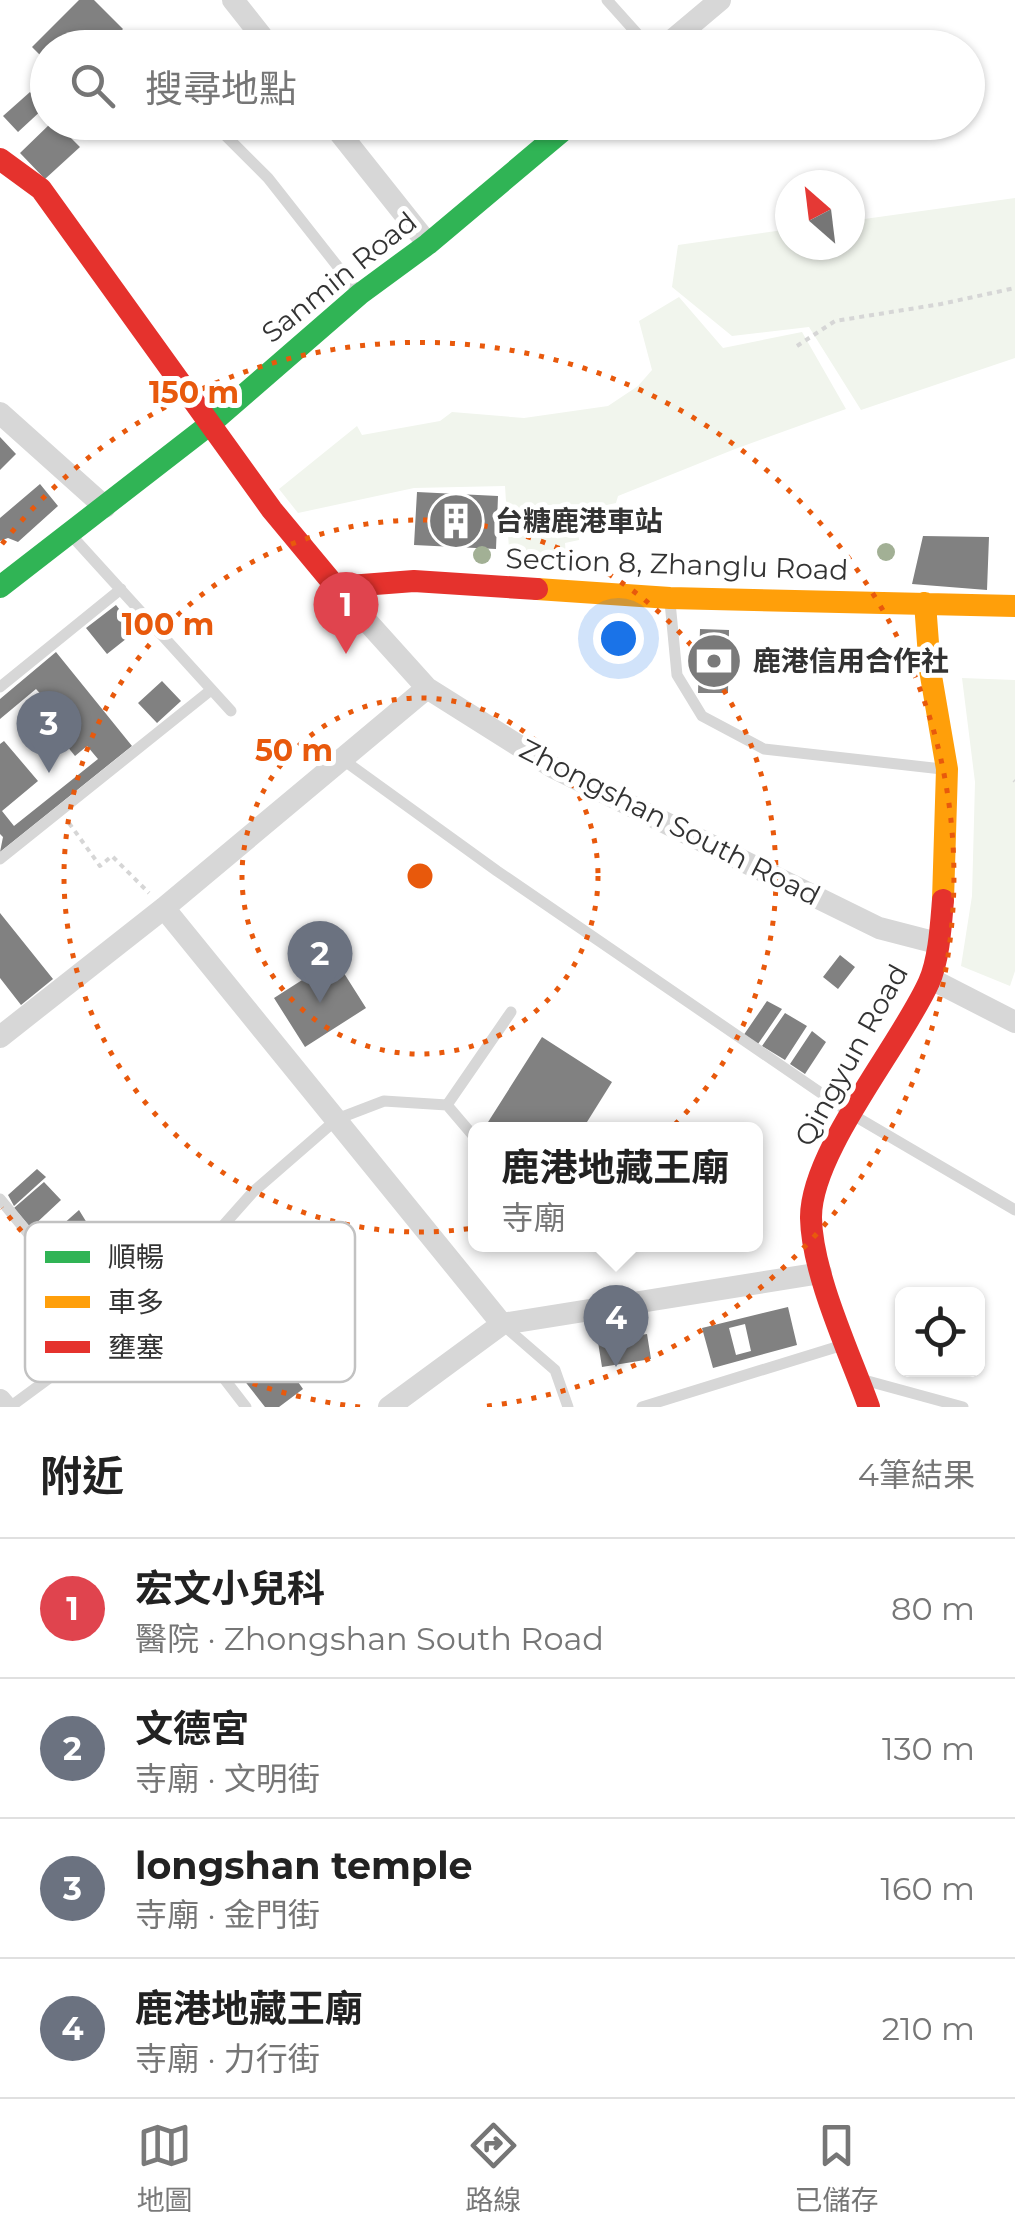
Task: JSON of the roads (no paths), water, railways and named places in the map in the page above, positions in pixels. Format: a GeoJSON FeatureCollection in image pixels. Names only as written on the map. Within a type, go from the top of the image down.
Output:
{"type":"FeatureCollection","features":[{"type":"Feature","properties":{"kind":"street"},"geometry":{"type":"LineString","coordinates":[[233,0],[257,30]]}},
{"type":"Feature","properties":{"kind":"street"},"geometry":{"type":"LineString","coordinates":[[684,30],[720,0]]}},
{"type":"Feature","properties":{"kind":"street"},"geometry":{"type":"LineString","coordinates":[[345,140],[428,244]]}},
{"type":"Feature","properties":{"kind":"street","name":"Sanmin Road"},"geometry":{"type":"LineString","coordinates":[[0,588],[209,425],[360,294],[428,244],[552,140]]}},
{"type":"Feature","properties":{"kind":"street"},"geometry":{"type":"LineString","coordinates":[[0,159],[41,189],[272,510],[336,587]]}},
{"type":"Feature","properties":{"kind":"street"},"geometry":{"type":"LineString","coordinates":[[0,413],[105,507]]}},
{"type":"Feature","properties":{"kind":"street","name":"Section 8, Zhanglu Road"},"geometry":{"type":"LineString","coordinates":[[336,587],[414,581],[670,598],[1015,606]]}},
{"type":"Feature","properties":{"kind":"street","name":"Zhongshan South Road"},"geometry":{"type":"LineString","coordinates":[[336,587],[427,688],[570,776],[880,928],[937,942]]}},
{"type":"Feature","properties":{"kind":"street","name":"Qingyun Road"},"geometry":{"type":"LineString","coordinates":[[869,1407],[821,1273],[811,1218],[816,1185],[830,1153],[931,979],[943,904],[947,769],[930,670],[925,603]]}},
{"type":"Feature","properties":{"kind":"street"},"geometry":{"type":"LineString","coordinates":[[0,1036],[164,908],[427,688]]}},
{"type":"Feature","properties":{"kind":"street"},"geometry":{"type":"LineString","coordinates":[[164,908],[502,1324]]}},
{"type":"Feature","properties":{"kind":"street"},"geometry":{"type":"LineString","coordinates":[[931,979],[1015,1022]]}},
{"type":"Feature","properties":{"kind":"street"},"geometry":{"type":"LineString","coordinates":[[389,1407],[502,1324],[821,1273]]}},
{"type":"Feature","properties":{"kind":"street"},"geometry":{"type":"LineString","coordinates":[[0,1400],[8,1407]]}},
{"type":"Feature","properties":{"kind":"lane"},"geometry":{"type":"LineString","coordinates":[[608,0],[634,30]]}},
{"type":"Feature","properties":{"kind":"lane"},"geometry":{"type":"LineString","coordinates":[[230,140],[268,178],[360,294]]}},
{"type":"Feature","properties":{"kind":"lane"},"geometry":{"type":"LineString","coordinates":[[71,534],[231,711]]}},
{"type":"Feature","properties":{"kind":"lane"},"geometry":{"type":"LineString","coordinates":[[0,687],[120,590]]}},
{"type":"Feature","properties":{"kind":"lane"},"geometry":{"type":"LineString","coordinates":[[670,598],[678,676],[702,716],[764,749],[947,769]]}},
{"type":"Feature","properties":{"kind":"lane"},"geometry":{"type":"LineString","coordinates":[[0,859],[211,690]]}},
{"type":"Feature","properties":{"kind":"lane"},"geometry":{"type":"LineString","coordinates":[[342,758],[497,872],[853,1115],[1015,1210]]}},
{"type":"Feature","properties":{"kind":"lane"},"geometry":{"type":"LineString","coordinates":[[446,1105],[511,1012]]}},
{"type":"Feature","properties":{"kind":"lane"},"geometry":{"type":"LineString","coordinates":[[227,1222],[253,1192],[337,1119],[384,1101],[446,1105],[468,1129]]}},
{"type":"Feature","properties":{"kind":"lane"},"geometry":{"type":"LineString","coordinates":[[0,1200],[25,1231]]}},
{"type":"Feature","properties":{"kind":"lane"},"geometry":{"type":"LineString","coordinates":[[502,1324],[555,1370],[568,1407]]}},
{"type":"Feature","properties":{"kind":"lane"},"geometry":{"type":"LineString","coordinates":[[642,1407],[848,1343]]}},
{"type":"Feature","properties":{"kind":"lane"},"geometry":{"type":"LineString","coordinates":[[860,1378],[964,1407]]}},
{"type":"Feature","properties":{"kind":"lane"},"geometry":{"type":"LineString","coordinates":[[8,1407],[43,1382]]}},
{"type":"Feature","properties":{"kind":"lane"},"geometry":{"type":"LineString","coordinates":[[227,1382],[246,1407]]}},
{"type":"Feature","properties":{"kind":"place","name":"台糖鹿港車站"},"geometry":{"type":"Point","coordinates":[456,521]}},
{"type":"Feature","properties":{"kind":"place","name":"宏文小兒科"},"geometry":{"type":"Point","coordinates":[346,654]}},
{"type":"Feature","properties":{"kind":"place","name":"鹿港信用合作社"},"geometry":{"type":"Point","coordinates":[714,661]}},
{"type":"Feature","properties":{"kind":"place","name":"longshan temple"},"geometry":{"type":"Point","coordinates":[49,773]}},
{"type":"Feature","properties":{"kind":"place","name":"文德宮"},"geometry":{"type":"Point","coordinates":[320,1003]}},
{"type":"Feature","properties":{"kind":"place","name":"鹿港地藏王廟"},"geometry":{"type":"Point","coordinates":[616,1367]}}]}
